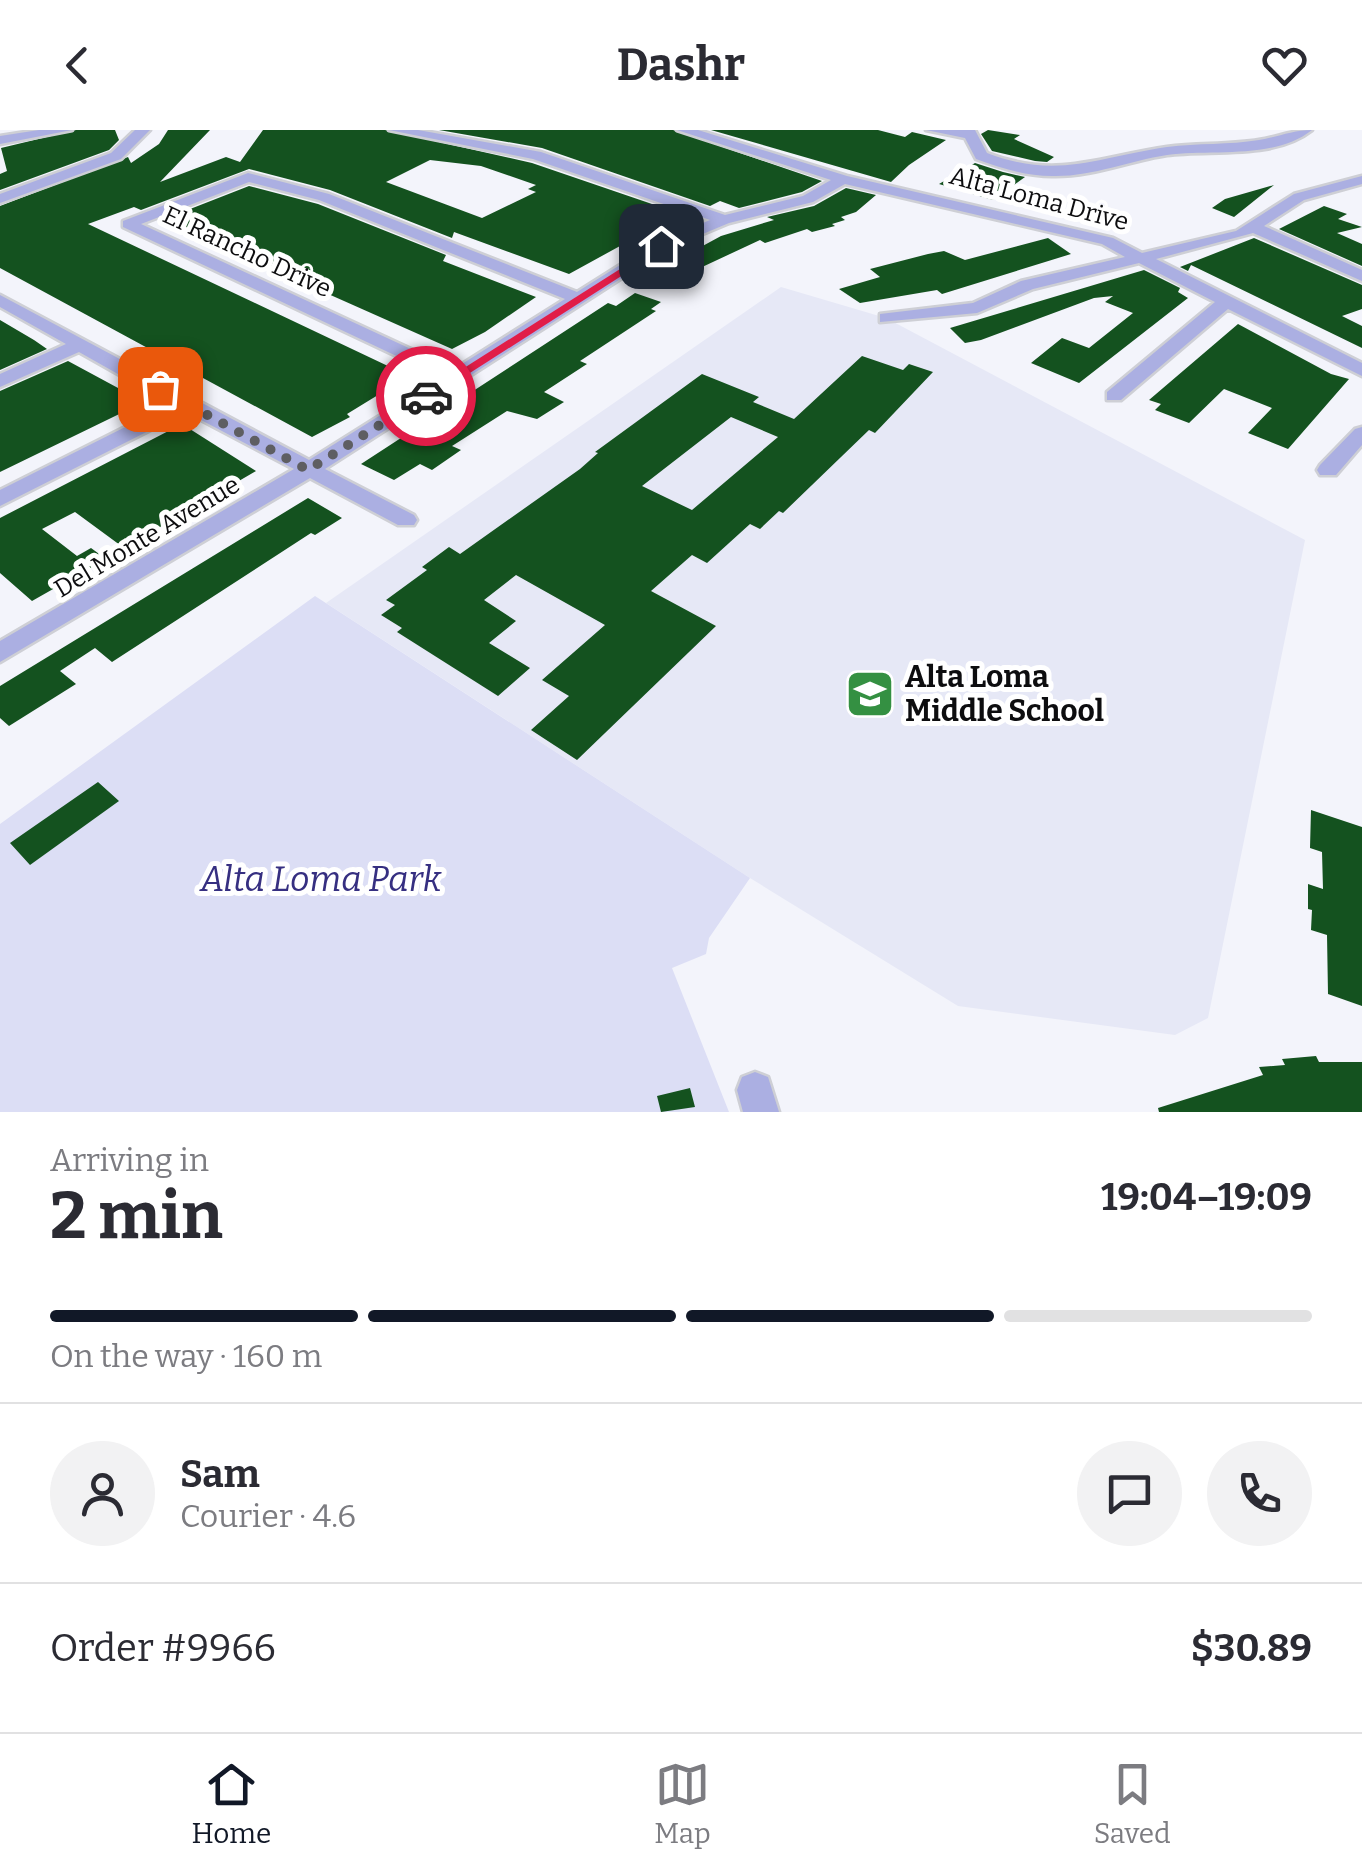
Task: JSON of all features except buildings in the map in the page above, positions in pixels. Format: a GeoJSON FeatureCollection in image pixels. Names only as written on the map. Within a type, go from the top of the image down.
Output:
{"type":"FeatureCollection","features":[{"type":"Feature","properties":{"kind":"street"},"geometry":{"type":"LineString","coordinates":[[0,140],[65,130]]}},
{"type":"Feature","properties":{"kind":"street"},"geometry":{"type":"LineString","coordinates":[[0,199],[116,156],[143,130]]}},
{"type":"Feature","properties":{"kind":"street"},"geometry":{"type":"LineString","coordinates":[[396,130],[536,156],[724,220]]}},
{"type":"Feature","properties":{"kind":"street","name":"Alta Loma Drive"},"geometry":{"type":"LineString","coordinates":[[684,130],[843,179],[1080,233],[1142,255],[1362,370]]}},
{"type":"Feature","properties":{"kind":"street"},"geometry":{"type":"LineString","coordinates":[[933,130],[968,132],[981,156],[1008,167],[1059,173],[1168,151],[1260,143],[1306,130]]}},
{"type":"Feature","properties":{"kind":"street","name":"El Rancho Drive"},"geometry":{"type":"LineString","coordinates":[[455,378],[128,224],[248,177],[324,197],[579,299]]}},
{"type":"Feature","properties":{"kind":"street","name":"Del Monte Avenue"},"geometry":{"type":"LineString","coordinates":[[0,653],[308,470],[661,246],[724,220],[808,198],[843,179]]}},
{"type":"Feature","properties":{"kind":"street"},"geometry":{"type":"LineString","coordinates":[[886,318],[977,308],[1027,284],[1255,228],[1299,197],[1362,180]]}},
{"type":"Feature","properties":{"kind":"street"},"geometry":{"type":"LineString","coordinates":[[1255,228],[1362,276]]}},
{"type":"Feature","properties":{"kind":"street"},"geometry":{"type":"LineString","coordinates":[[0,300],[406,520]]}},
{"type":"Feature","properties":{"kind":"street"},"geometry":{"type":"LineString","coordinates":[[1114,396],[1228,302]]}},
{"type":"Feature","properties":{"kind":"street"},"geometry":{"type":"LineString","coordinates":[[0,381],[82,344]]}},
{"type":"Feature","properties":{"kind":"street"},"geometry":{"type":"LineString","coordinates":[[0,499],[186,404]]}},
{"type":"Feature","properties":{"kind":"street"},"geometry":{"type":"LineString","coordinates":[[1328,470],[1362,432]]}},
{"type":"Feature","properties":{"kind":"shaded area","name":"Alta Loma Middle School"},"geometry":{"type":"Polygon","coordinates":[[[781,287],[886,318],[1305,540],[1208,1018],[1175,1035],[958,1006],[750,878],[326,603],[781,287]]]}},
{"type":"Feature","properties":{"kind":"green space","name":"Alta Loma Park"},"geometry":{"type":"Polygon","coordinates":[[[315,596],[750,878],[709,938],[706,954],[672,968],[729,1112],[0,1112],[0,824],[315,596]]]}},
{"type":"Feature","properties":{"kind":"way so far"},"geometry":{"type":"LineString","coordinates":[[160,389],[308,470],[426,396]]}},
{"type":"Feature","properties":{"kind":"place","name":"Alta Loma Middle School"},"geometry":{"type":"Point","coordinates":[870,694]}},
{"type":"Feature","properties":{"kind":"route"},"geometry":{"type":"LineString","coordinates":[[426,396],[661,246]]}}]}
